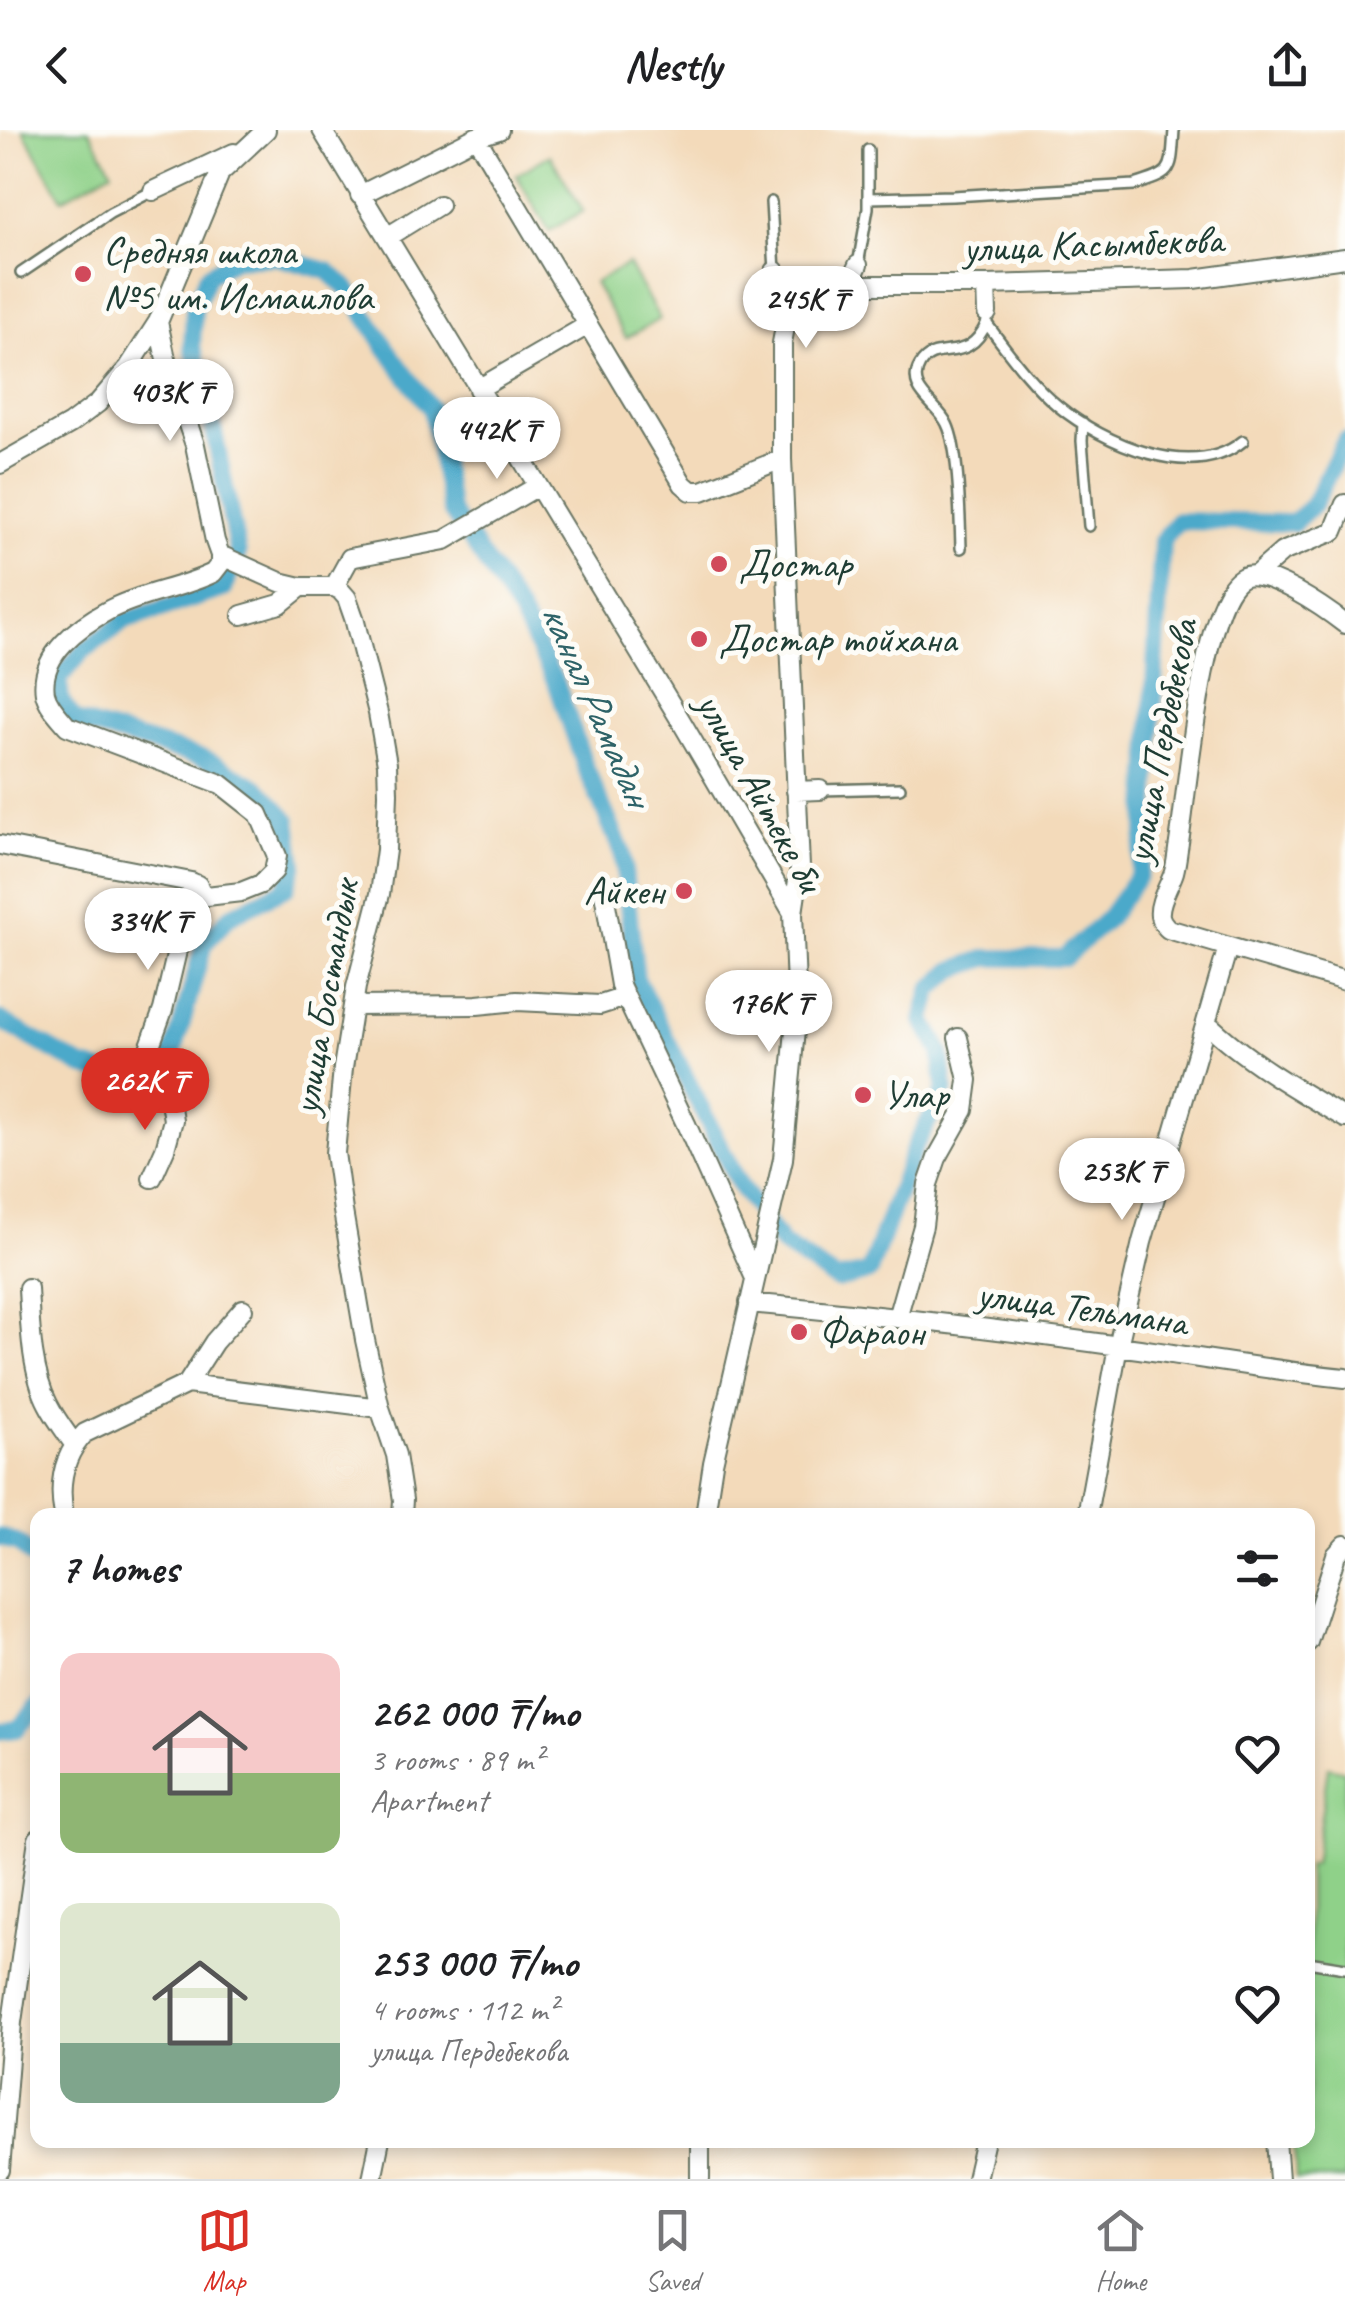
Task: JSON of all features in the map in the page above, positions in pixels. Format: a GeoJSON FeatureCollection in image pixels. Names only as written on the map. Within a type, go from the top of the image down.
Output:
{"type":"FeatureCollection","features":[{"type":"Feature","properties":{"kind":"street"},"geometry":{"type":"LineString","coordinates":[[0,464],[70,424],[98,402],[129,367],[158,322],[220,174],[266,130]]}},
{"type":"Feature","properties":{"kind":"street","name":"улица Айтеке би"},"geometry":{"type":"LineString","coordinates":[[322,130],[681,721],[793,914],[795,1030],[788,1120],[706,1508]]}},
{"type":"Feature","properties":{"kind":"street"},"geometry":{"type":"LineString","coordinates":[[360,196],[476,137],[500,130]]}},
{"type":"Feature","properties":{"kind":"street"},"geometry":{"type":"LineString","coordinates":[[476,137],[683,484],[691,492],[702,490],[782,458]]}},
{"type":"Feature","properties":{"kind":"street"},"geometry":{"type":"LineString","coordinates":[[153,190],[247,148]]}},
{"type":"Feature","properties":{"kind":"street"},"geometry":{"type":"LineString","coordinates":[[387,236],[440,205]]}},
{"type":"Feature","properties":{"kind":"street","name":"улица Касымбекова"},"geometry":{"type":"LineString","coordinates":[[786,327],[809,300],[848,285],[1194,279],[1345,258]]}},
{"type":"Feature","properties":{"kind":"street"},"geometry":{"type":"LineString","coordinates":[[848,285],[858,266]]}},
{"type":"Feature","properties":{"kind":"street"},"geometry":{"type":"LineString","coordinates":[[775,271],[786,327],[782,343],[782,458],[800,867],[793,914]]}},
{"type":"Feature","properties":{"kind":"street"},"geometry":{"type":"LineString","coordinates":[[986,285],[987,319]]}},
{"type":"Feature","properties":{"kind":"street"},"geometry":{"type":"LineString","coordinates":[[158,322],[195,445],[215,541],[223,557],[280,582],[301,587],[334,587],[350,558],[445,540],[538,486]]}},
{"type":"Feature","properties":{"kind":"street"},"geometry":{"type":"LineString","coordinates":[[478,389],[588,325]]}},
{"type":"Feature","properties":{"kind":"street"},"geometry":{"type":"LineString","coordinates":[[1345,504],[1334,531],[1282,552],[1257,574],[1288,588],[1345,624]]}},
{"type":"Feature","properties":{"kind":"street"},"geometry":{"type":"LineString","coordinates":[[0,845],[191,882],[207,896],[241,892],[261,884],[274,871],[277,856],[259,814],[221,784],[67,726],[50,706],[45,692],[52,658],[62,644],[110,610],[213,573],[223,557]]}},
{"type":"Feature","properties":{"kind":"street","name":"улица Пердебекова"},"geometry":{"type":"LineString","coordinates":[[1228,948],[1168,929],[1160,911],[1174,873],[1198,704],[1214,628],[1239,578],[1257,574]]}},
{"type":"Feature","properties":{"kind":"street"},"geometry":{"type":"LineString","coordinates":[[242,615],[280,604],[301,587]]}},
{"type":"Feature","properties":{"kind":"street","name":"улица Бостандык"},"geometry":{"type":"LineString","coordinates":[[334,587],[347,598],[354,618],[378,712],[388,793],[380,894],[343,1068],[335,1153],[365,1340],[380,1408],[396,1456],[402,1508]]}},
{"type":"Feature","properties":{"kind":"street"},"geometry":{"type":"LineString","coordinates":[[796,791],[820,790]]}},
{"type":"Feature","properties":{"kind":"street"},"geometry":{"type":"LineString","coordinates":[[152,1178],[173,1120],[170,1101],[147,1054],[163,1010],[191,882]]}},
{"type":"Feature","properties":{"kind":"street"},"geometry":{"type":"LineString","coordinates":[[604,893],[620,985],[754,1277]]}},
{"type":"Feature","properties":{"kind":"street"},"geometry":{"type":"LineString","coordinates":[[1088,1508],[1142,1242],[1228,948],[1345,981]]}},
{"type":"Feature","properties":{"kind":"street"},"geometry":{"type":"LineString","coordinates":[[354,1006],[517,1001],[600,1006],[625,997]]}},
{"type":"Feature","properties":{"kind":"street"},"geometry":{"type":"LineString","coordinates":[[1207,1023],[1221,1037],[1345,1118]]}},
{"type":"Feature","properties":{"kind":"street"},"geometry":{"type":"LineString","coordinates":[[897,1318],[923,1226],[928,1184],[937,1158],[964,1110],[968,1080],[958,1038]]}},
{"type":"Feature","properties":{"kind":"street"},"geometry":{"type":"LineString","coordinates":[[28,1288],[30,1334],[41,1388],[74,1444]]}},
{"type":"Feature","properties":{"kind":"street","name":"улица Тельмана"},"geometry":{"type":"LineString","coordinates":[[749,1303],[897,1318],[1345,1378]]}},
{"type":"Feature","properties":{"kind":"street"},"geometry":{"type":"LineString","coordinates":[[63,1508],[60,1485],[74,1444],[85,1434],[187,1384],[214,1342],[243,1309]]}},
{"type":"Feature","properties":{"kind":"street"},"geometry":{"type":"LineString","coordinates":[[187,1384],[380,1408]]}},
{"type":"Feature","properties":{"kind":"street"},"geometry":{"type":"LineString","coordinates":[[1315,1620],[1336,1555],[1345,1546]]}},
{"type":"Feature","properties":{"kind":"street"},"geometry":{"type":"LineString","coordinates":[[0,2170],[4,2078],[30,1895]]}},
{"type":"Feature","properties":{"kind":"street"},"geometry":{"type":"LineString","coordinates":[[372,2179],[378,2148]]}},
{"type":"Feature","properties":{"kind":"street"},"geometry":{"type":"LineString","coordinates":[[700,2148],[700,2179]]}},
{"type":"Feature","properties":{"kind":"street"},"geometry":{"type":"LineString","coordinates":[[976,2179],[984,2148]]}},
{"type":"Feature","properties":{"kind":"street"},"geometry":{"type":"LineString","coordinates":[[1277,2148],[1279,2179]]}},
{"type":"Feature","properties":{"kind":"lane"},"geometry":{"type":"LineString","coordinates":[[868,198],[1134,185],[1163,177],[1170,169],[1174,130]]}},
{"type":"Feature","properties":{"kind":"lane"},"geometry":{"type":"LineString","coordinates":[[858,266],[868,198],[868,150]]}},
{"type":"Feature","properties":{"kind":"lane"},"geometry":{"type":"LineString","coordinates":[[21,273],[110,213],[153,190]]}},
{"type":"Feature","properties":{"kind":"lane"},"geometry":{"type":"LineString","coordinates":[[771,202],[775,271]]}},
{"type":"Feature","properties":{"kind":"lane"},"geometry":{"type":"LineString","coordinates":[[987,319],[1032,381],[1083,424],[1156,456],[1189,460],[1211,458],[1243,440]]}},
{"type":"Feature","properties":{"kind":"lane"},"geometry":{"type":"LineString","coordinates":[[961,548],[948,424],[915,380],[923,360],[930,355],[964,350],[978,340],[987,319]]}},
{"type":"Feature","properties":{"kind":"lane"},"geometry":{"type":"LineString","coordinates":[[1083,424],[1089,526]]}},
{"type":"Feature","properties":{"kind":"lane"},"geometry":{"type":"LineString","coordinates":[[820,790],[900,788]]}},
{"type":"Feature","properties":{"kind":"lane"},"geometry":{"type":"LineString","coordinates":[[1315,1963],[1345,1968]]}},
{"type":"Feature","properties":{"kind":"green space"},"geometry":{"type":"Polygon","coordinates":[[[23,130],[89,130],[112,171],[62,199],[23,130]]]}},
{"type":"Feature","properties":{"kind":"green space"},"geometry":{"type":"Polygon","coordinates":[[[550,155],[583,211],[549,231],[516,175],[550,155]]]}},
{"type":"Feature","properties":{"kind":"green space"},"geometry":{"type":"Polygon","coordinates":[[[628,264],[660,319],[626,338],[594,283],[628,264]]]}},
{"type":"Feature","properties":{"kind":"green space"},"geometry":{"type":"Polygon","coordinates":[[[1328,1767],[1345,1771],[1345,2179],[1296,2179],[1294,2148],[1315,2148],[1315,1857],[1328,1767]]]}},
{"type":"Feature","properties":{"kind":"waterway","name":"канал Рамадан"},"geometry":{"type":"LineString","coordinates":[[0,1020],[81,1066],[131,1080],[163,1072],[175,1048],[204,944],[230,916],[286,888],[294,864],[288,820],[258,788],[206,759],[75,721],[61,701],[59,679],[83,651],[125,621],[224,589],[238,553],[204,381],[192,347],[194,309],[208,275],[234,259],[276,257],[328,271],[348,289],[431,409],[451,511],[519,611],[557,685],[585,766],[622,852],[636,978],[740,1186],[782,1244],[837,1280],[869,1272],[915,1146],[945,1090],[941,1052],[923,1020],[931,990],[953,970],[987,958],[1064,958],[1108,918],[1138,876],[1146,830],[1162,541],[1178,521],[1293,523],[1313,505],[1345,441]]}},
{"type":"Feature","properties":{"kind":"waterway","name":"канал Рамадан"},"geometry":{"type":"LineString","coordinates":[[0,1537],[19,1544],[30,1554]]}},
{"type":"Feature","properties":{"kind":"waterway","name":"канал Рамадан"},"geometry":{"type":"LineString","coordinates":[[0,1731],[17,1729],[30,1715]]}},
{"type":"Feature","properties":{"kind":"place","name":"Средняя школа №5 им. Исмаилова"},"geometry":{"type":"Point","coordinates":[83,274]}},
{"type":"Feature","properties":{"kind":"place","name":"Достар"},"geometry":{"type":"Point","coordinates":[719,564]}},
{"type":"Feature","properties":{"kind":"place","name":"Достар тойхана"},"geometry":{"type":"Point","coordinates":[699,639]}},
{"type":"Feature","properties":{"kind":"place","name":"Айкен"},"geometry":{"type":"Point","coordinates":[684,891]}},
{"type":"Feature","properties":{"kind":"place","name":"Улар"},"geometry":{"type":"Point","coordinates":[863,1095]}},
{"type":"Feature","properties":{"kind":"place","name":"Фараон"},"geometry":{"type":"Point","coordinates":[799,1332]}}]}
